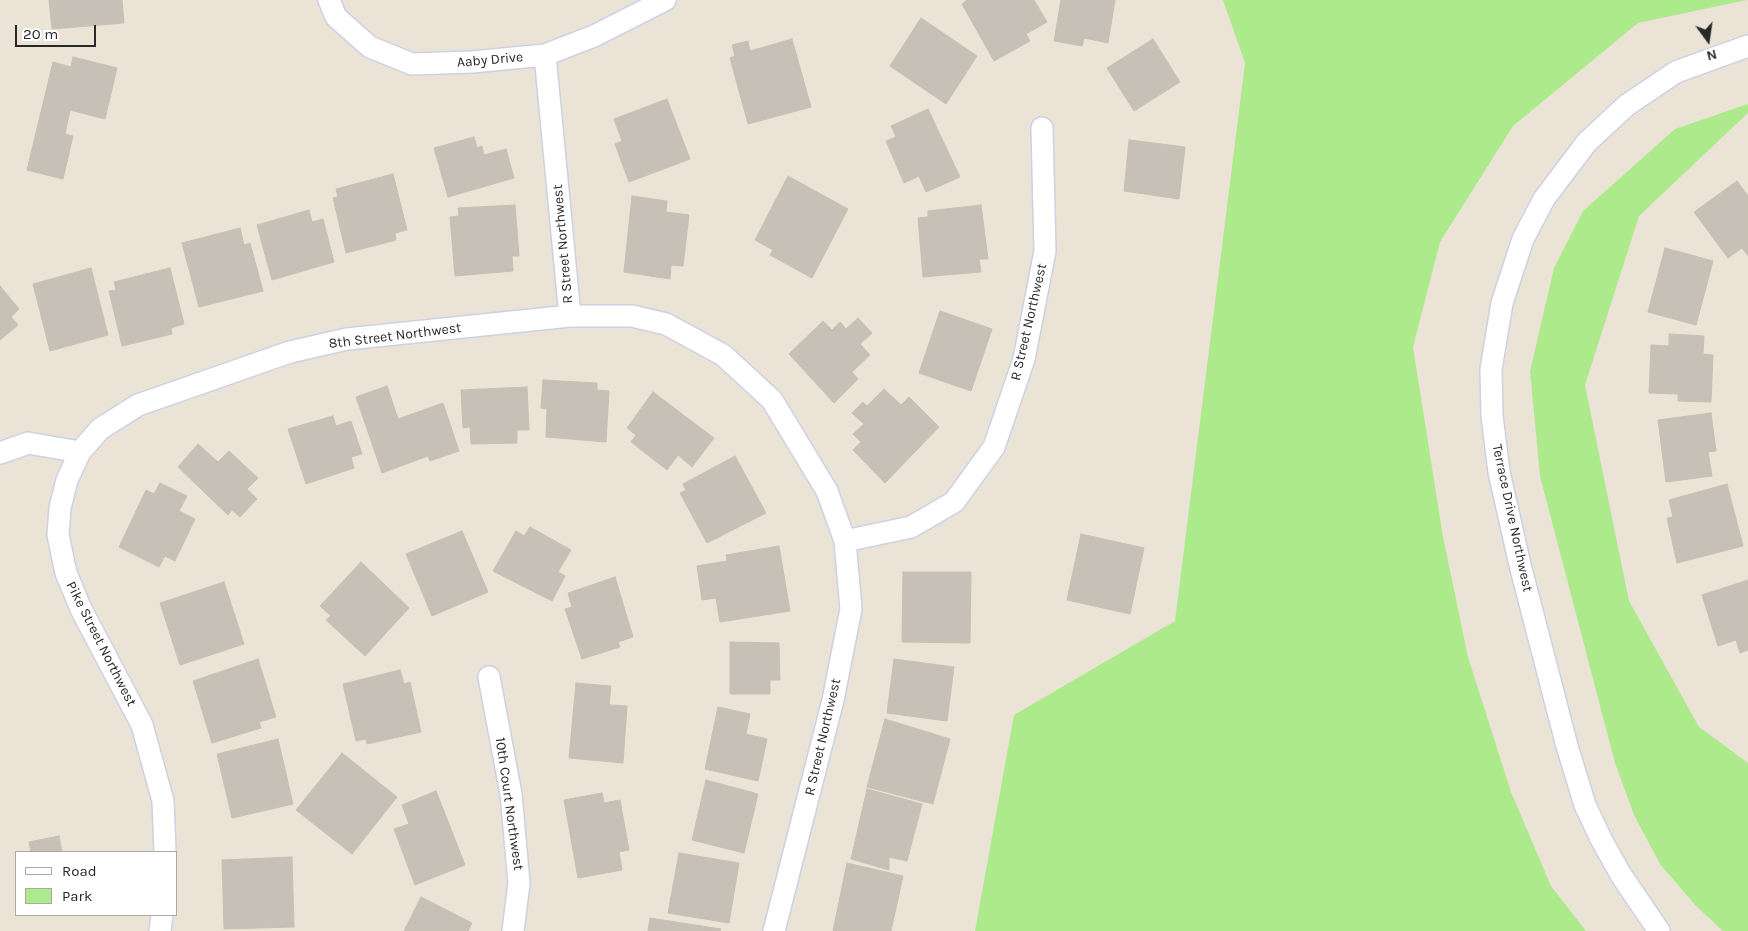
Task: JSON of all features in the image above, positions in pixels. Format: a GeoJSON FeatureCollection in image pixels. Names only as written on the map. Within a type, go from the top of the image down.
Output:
{"type":"FeatureCollection","features":[{"type":"Feature","properties":{"kind":"street","name":"Aaby Drive"},"geometry":{"type":"LineString","coordinates":[[329,0],[336,17],[370,47],[412,64],[472,62],[545,55],[594,36],[665,0]]}},
{"type":"Feature","properties":{"kind":"street","name":"Terrace Drive Northwest"},"geometry":{"type":"LineString","coordinates":[[1659,931],[1621,875],[1601,839],[1585,805],[1567,746],[1520,565],[1499,472],[1492,416],[1491,369],[1502,303],[1523,239],[1544,199],[1587,142],[1627,105],[1676,72],[1748,46]]}},
{"type":"Feature","properties":{"kind":"street","name":"R Street Northwest"},"geometry":{"type":"LineString","coordinates":[[545,55],[570,316],[632,316],[666,324],[723,355],[772,400],[827,491],[845,541],[851,609],[833,700],[774,931]]}},
{"type":"Feature","properties":{"kind":"street","name":"R Street Northwest"},"geometry":{"type":"LineString","coordinates":[[845,541],[911,527],[954,502],[994,447],[1024,358],[1045,251],[1042,128]]}},
{"type":"Feature","properties":{"kind":"street","name":"8th Street Northwest"},"geometry":{"type":"LineString","coordinates":[[138,405],[290,352],[347,339],[570,316]]}},
{"type":"Feature","properties":{"kind":"street","name":"Pike Street Northwest"},"geometry":{"type":"LineString","coordinates":[[138,405],[100,429],[80,452],[67,480],[60,508],[58,535],[66,573],[81,609],[142,725],[163,801],[165,851]]}},
{"type":"Feature","properties":{"kind":"street"},"geometry":{"type":"LineString","coordinates":[[0,453],[28,443],[80,452]]}},
{"type":"Feature","properties":{"kind":"street","name":"10th Court Northwest"},"geometry":{"type":"LineString","coordinates":[[490,678],[510,794],[518,873],[514,931]]}},
{"type":"Feature","properties":{"kind":"street"},"geometry":{"type":"LineString","coordinates":[[160,931],[162,916]]}},
{"type":"Feature","properties":{"kind":"green space"},"geometry":{"type":"Polygon","coordinates":[[[1223,0],[1747,0],[1638,23],[1513,126],[1440,242],[1413,347],[1443,537],[1468,657],[1511,792],[1551,886],[1586,931],[975,931],[1014,715],[1175,621],[1245,63],[1223,0]]]}},
{"type":"Feature","properties":{"kind":"green space"},"geometry":{"type":"Polygon","coordinates":[[[1748,104],[1748,113],[1639,216],[1585,385],[1629,601],[1699,727],[1748,763],[1748,931],[1723,931],[1696,906],[1660,864],[1634,815],[1615,763],[1540,476],[1530,371],[1554,268],[1583,211],[1675,129],[1748,104]]]}},
{"type":"Feature","properties":{"kind":"building"},"geometry":{"type":"Polygon","coordinates":[[[49,0],[122,0],[124,23],[52,29],[49,0]]]}},
{"type":"Feature","properties":{"kind":"building"},"geometry":{"type":"Polygon","coordinates":[[[967,0],[1034,0],[1047,22],[1026,34],[1030,41],[994,61],[962,4],[967,0]]]}},
{"type":"Feature","properties":{"kind":"building"},"geometry":{"type":"Polygon","coordinates":[[[1061,0],[1115,0],[1108,43],[1084,38],[1082,46],[1054,41],[1061,0]]]}},
{"type":"Feature","properties":{"kind":"building"},"geometry":{"type":"Polygon","coordinates":[[[921,18],[977,56],[946,104],[890,66],[921,18]]]}},
{"type":"Feature","properties":{"kind":"building"},"geometry":{"type":"Polygon","coordinates":[[[792,39],[811,107],[748,124],[730,58],[735,56],[732,45],[748,41],[750,51],[792,39]]]}},
{"type":"Feature","properties":{"kind":"building"},"geometry":{"type":"Polygon","coordinates":[[[1153,39],[1180,82],[1134,111],[1107,68],[1153,39]]]}},
{"type":"Feature","properties":{"kind":"building"},"geometry":{"type":"Polygon","coordinates":[[[73,57],[117,68],[105,119],[70,110],[65,134],[73,136],[63,179],[27,170],[53,62],[71,67],[73,57]]]}},
{"type":"Feature","properties":{"kind":"building"},"geometry":{"type":"Polygon","coordinates":[[[667,99],[690,159],[629,182],[615,144],[622,141],[614,119],[667,99]]]}},
{"type":"Feature","properties":{"kind":"building"},"geometry":{"type":"Polygon","coordinates":[[[928,109],[960,177],[926,192],[919,176],[904,183],[886,141],[896,137],[891,126],[928,109]]]}},
{"type":"Feature","properties":{"kind":"building"},"geometry":{"type":"Polygon","coordinates":[[[474,137],[477,148],[482,146],[484,155],[506,149],[514,178],[448,197],[434,148],[474,137]]]}},
{"type":"Feature","properties":{"kind":"building"},"geometry":{"type":"Polygon","coordinates":[[[1129,140],[1185,147],[1179,199],[1124,191],[1129,140]]]}},
{"type":"Feature","properties":{"kind":"building"},"geometry":{"type":"Polygon","coordinates":[[[393,174],[407,230],[395,233],[396,240],[346,253],[333,198],[338,197],[336,189],[393,174]]]}},
{"type":"Feature","properties":{"kind":"building"},"geometry":{"type":"Polygon","coordinates":[[[788,176],[848,209],[812,278],[770,255],[773,250],[755,240],[788,176]]]}},
{"type":"Feature","properties":{"kind":"building"},"geometry":{"type":"Polygon","coordinates":[[[1737,181],[1748,196],[1748,256],[1742,248],[1728,258],[1694,212],[1737,181]]]}},
{"type":"Feature","properties":{"kind":"building"},"geometry":{"type":"Polygon","coordinates":[[[632,196],[667,201],[666,212],[689,215],[683,266],[671,265],[670,279],[624,272],[632,196]]]}},
{"type":"Feature","properties":{"kind":"building"},"geometry":{"type":"Polygon","coordinates":[[[515,205],[519,256],[512,256],[513,271],[455,276],[450,217],[459,216],[458,208],[515,205]]]}},
{"type":"Feature","properties":{"kind":"building"},"geometry":{"type":"Polygon","coordinates":[[[981,205],[988,259],[979,259],[981,272],[923,277],[918,218],[928,217],[928,211],[981,205]]]}},
{"type":"Feature","properties":{"kind":"building"},"geometry":{"type":"Polygon","coordinates":[[[309,210],[312,222],[323,219],[334,262],[272,280],[257,225],[309,210]]]}},
{"type":"Feature","properties":{"kind":"building"},"geometry":{"type":"Polygon","coordinates":[[[240,228],[244,245],[250,243],[263,291],[199,307],[182,243],[240,228]]]}},
{"type":"Feature","properties":{"kind":"building"},"geometry":{"type":"Polygon","coordinates":[[[1665,248],[1713,261],[1696,325],[1648,312],[1665,248]]]}},
{"type":"Feature","properties":{"kind":"building"},"geometry":{"type":"Polygon","coordinates":[[[91,268],[108,335],[50,351],[33,284],[91,268]]]}},
{"type":"Feature","properties":{"kind":"building"},"geometry":{"type":"Polygon","coordinates":[[[170,268],[184,324],[171,328],[172,334],[122,346],[109,291],[116,290],[114,282],[170,268]]]}},
{"type":"Feature","properties":{"kind":"building"},"geometry":{"type":"Polygon","coordinates":[[[0,286],[19,309],[11,317],[18,325],[0,340],[0,286]]]}},
{"type":"Feature","properties":{"kind":"building"},"geometry":{"type":"Polygon","coordinates":[[[940,311],[992,329],[971,391],[919,373],[940,311]]]}},
{"type":"Feature","properties":{"kind":"building"},"geometry":{"type":"Polygon","coordinates":[[[858,318],[872,333],[860,344],[870,355],[852,372],[858,379],[834,403],[789,354],[823,321],[832,330],[840,322],[846,329],[858,318]]]}},
{"type":"Feature","properties":{"kind":"building"},"geometry":{"type":"Polygon","coordinates":[[[1669,334],[1704,336],[1703,354],[1713,355],[1711,402],[1678,401],[1678,394],[1649,393],[1651,345],[1669,346],[1669,334]]]}},
{"type":"Feature","properties":{"kind":"building"},"geometry":{"type":"Polygon","coordinates":[[[543,380],[597,383],[597,390],[609,391],[606,442],[546,437],[547,409],[541,408],[543,380]]]}},
{"type":"Feature","properties":{"kind":"building"},"geometry":{"type":"Polygon","coordinates":[[[387,386],[398,419],[443,403],[459,451],[430,461],[428,456],[382,473],[356,397],[387,386]]]}},
{"type":"Feature","properties":{"kind":"building"},"geometry":{"type":"Polygon","coordinates":[[[527,387],[529,430],[517,430],[517,443],[471,444],[470,427],[463,428],[461,390],[527,387]]]}},
{"type":"Feature","properties":{"kind":"building"},"geometry":{"type":"Polygon","coordinates":[[[884,389],[901,405],[909,397],[939,427],[885,483],[853,450],[861,442],[853,434],[864,424],[852,413],[863,402],[867,406],[884,389]]]}},
{"type":"Feature","properties":{"kind":"building"},"geometry":{"type":"Polygon","coordinates":[[[653,392],[714,438],[692,467],[678,455],[667,470],[631,442],[636,435],[627,428],[653,392]]]}},
{"type":"Feature","properties":{"kind":"building"},"geometry":{"type":"Polygon","coordinates":[[[1711,413],[1716,451],[1708,452],[1712,476],[1666,482],[1658,420],[1711,413]]]}},
{"type":"Feature","properties":{"kind":"building"},"geometry":{"type":"Polygon","coordinates":[[[333,416],[336,426],[351,421],[362,454],[351,457],[354,468],[306,484],[288,429],[333,416]]]}},
{"type":"Feature","properties":{"kind":"building"},"geometry":{"type":"Polygon","coordinates":[[[198,444],[218,462],[229,451],[258,478],[247,489],[257,499],[240,517],[232,510],[228,515],[178,467],[198,444]]]}},
{"type":"Feature","properties":{"kind":"building"},"geometry":{"type":"Polygon","coordinates":[[[735,456],[766,513],[707,543],[680,493],[686,490],[683,484],[735,456]]]}},
{"type":"Feature","properties":{"kind":"building"},"geometry":{"type":"Polygon","coordinates":[[[160,483],[187,496],[179,511],[195,519],[175,561],[165,556],[159,567],[119,547],[146,490],[154,494],[160,483]]]}},
{"type":"Feature","properties":{"kind":"building"},"geometry":{"type":"Polygon","coordinates":[[[1727,484],[1743,546],[1677,563],[1667,518],[1673,517],[1669,500],[1727,484]]]}},
{"type":"Feature","properties":{"kind":"building"},"geometry":{"type":"Polygon","coordinates":[[[530,527],[571,550],[558,572],[565,576],[552,601],[493,571],[516,531],[524,536],[530,527]]]}},
{"type":"Feature","properties":{"kind":"building"},"geometry":{"type":"Polygon","coordinates":[[[462,531],[488,592],[432,616],[406,554],[462,531]]]}},
{"type":"Feature","properties":{"kind":"building"},"geometry":{"type":"Polygon","coordinates":[[[1081,534],[1144,548],[1130,614],[1067,600],[1081,534]]]}},
{"type":"Feature","properties":{"kind":"building"},"geometry":{"type":"Polygon","coordinates":[[[779,546],[790,611],[720,622],[716,598],[702,600],[697,566],[727,561],[726,555],[779,546]]]}},
{"type":"Feature","properties":{"kind":"building"},"geometry":{"type":"Polygon","coordinates":[[[361,562],[409,608],[365,656],[326,620],[331,616],[320,606],[361,562]]]}},
{"type":"Feature","properties":{"kind":"building"},"geometry":{"type":"Polygon","coordinates":[[[903,572],[971,572],[970,643],[902,642],[903,572]]]}},
{"type":"Feature","properties":{"kind":"building"},"geometry":{"type":"Polygon","coordinates":[[[615,577],[633,637],[618,642],[620,647],[582,659],[565,609],[572,607],[568,593],[615,577]]]}},
{"type":"Feature","properties":{"kind":"building"},"geometry":{"type":"Polygon","coordinates":[[[1748,580],[1748,650],[1740,653],[1736,640],[1718,646],[1702,595],[1748,580]]]}},
{"type":"Feature","properties":{"kind":"building"},"geometry":{"type":"Polygon","coordinates":[[[224,582],[244,644],[180,665],[160,603],[224,582]]]}},
{"type":"Feature","properties":{"kind":"building"},"geometry":{"type":"Polygon","coordinates":[[[730,642],[779,643],[780,680],[770,680],[770,694],[730,694],[730,642]]]}},
{"type":"Feature","properties":{"kind":"building"},"geometry":{"type":"Polygon","coordinates":[[[258,659],[276,717],[259,722],[261,728],[212,743],[193,681],[258,659]]]}},
{"type":"Feature","properties":{"kind":"building"},"geometry":{"type":"Polygon","coordinates":[[[894,659],[954,667],[947,721],[887,713],[894,659]]]}},
{"type":"Feature","properties":{"kind":"building"},"geometry":{"type":"Polygon","coordinates":[[[400,670],[404,684],[410,682],[421,732],[367,744],[366,739],[356,741],[343,684],[400,670]]]}},
{"type":"Feature","properties":{"kind":"building"},"geometry":{"type":"Polygon","coordinates":[[[576,683],[611,686],[609,705],[627,706],[623,763],[569,758],[576,683]]]}},
{"type":"Feature","properties":{"kind":"building"},"geometry":{"type":"Polygon","coordinates":[[[718,707],[750,714],[746,734],[767,739],[758,781],[705,769],[718,707]]]}},
{"type":"Feature","properties":{"kind":"building"},"geometry":{"type":"Polygon","coordinates":[[[885,719],[950,739],[933,804],[867,787],[885,719]]]}},
{"type":"Feature","properties":{"kind":"building"},"geometry":{"type":"Polygon","coordinates":[[[278,739],[293,804],[232,818],[217,754],[278,739]]]}},
{"type":"Feature","properties":{"kind":"building"},"geometry":{"type":"Polygon","coordinates":[[[342,753],[397,797],[352,854],[296,810],[342,753]]]}},
{"type":"Feature","properties":{"kind":"building"},"geometry":{"type":"Polygon","coordinates":[[[706,780],[758,794],[744,853],[692,840],[706,780]]]}},
{"type":"Feature","properties":{"kind":"building"},"geometry":{"type":"Polygon","coordinates":[[[867,789],[922,804],[907,861],[889,857],[889,870],[851,859],[867,789]]]}},
{"type":"Feature","properties":{"kind":"building"},"geometry":{"type":"Polygon","coordinates":[[[436,791],[465,865],[415,885],[394,829],[409,824],[402,805],[436,791]]]}},
{"type":"Feature","properties":{"kind":"building"},"geometry":{"type":"Polygon","coordinates":[[[602,793],[604,803],[620,800],[629,850],[619,852],[622,870],[578,878],[564,800],[602,793]]]}},
{"type":"Feature","properties":{"kind":"building"},"geometry":{"type":"Polygon","coordinates":[[[59,836],[62,851],[31,851],[29,842],[59,836]]]}},
{"type":"Feature","properties":{"kind":"building"},"geometry":{"type":"Polygon","coordinates":[[[679,853],[739,863],[729,923],[668,913],[679,853]]]}},
{"type":"Feature","properties":{"kind":"building"},"geometry":{"type":"Polygon","coordinates":[[[292,857],[294,927],[224,929],[222,860],[292,857]]]}},
{"type":"Feature","properties":{"kind":"building"},"geometry":{"type":"Polygon","coordinates":[[[847,863],[903,876],[891,931],[833,931],[847,863]]]}},
{"type":"Feature","properties":{"kind":"building"},"geometry":{"type":"Polygon","coordinates":[[[421,897],[472,923],[468,931],[404,931],[421,897]]]}},
{"type":"Feature","properties":{"kind":"building"},"geometry":{"type":"Polygon","coordinates":[[[650,918],[721,929],[720,931],[648,931],[650,918]]]}}]}
